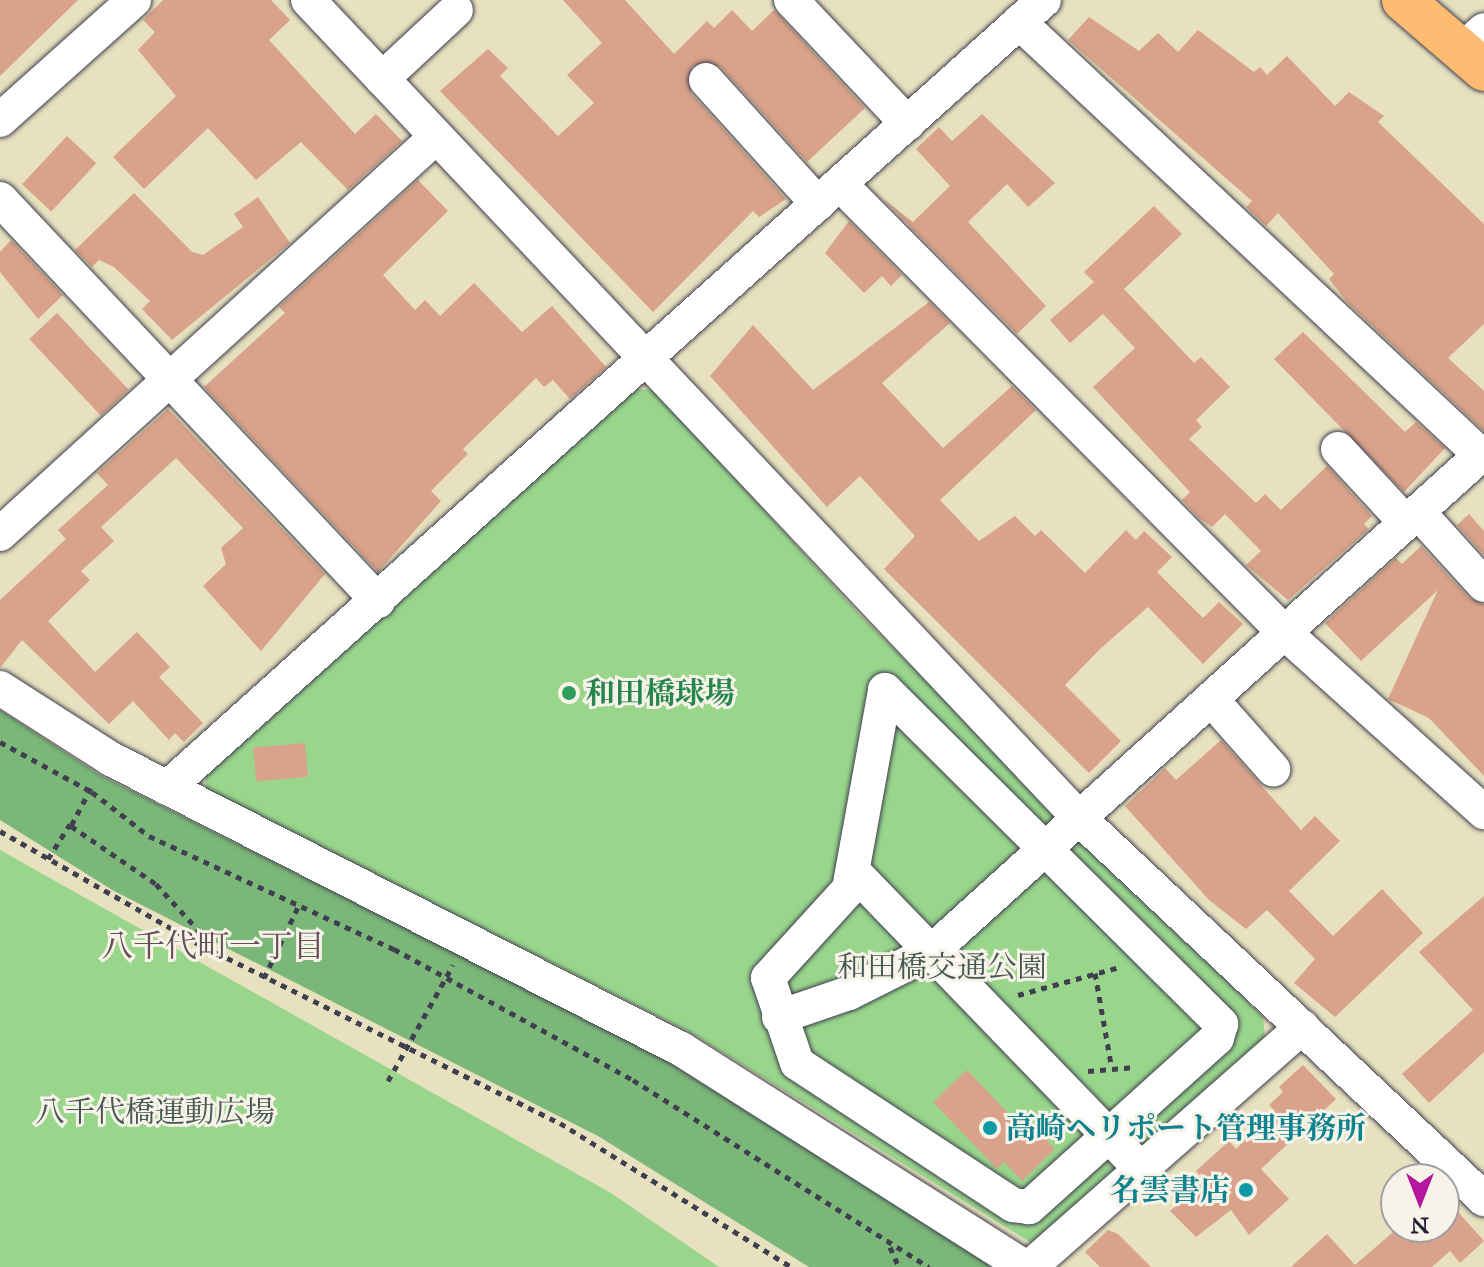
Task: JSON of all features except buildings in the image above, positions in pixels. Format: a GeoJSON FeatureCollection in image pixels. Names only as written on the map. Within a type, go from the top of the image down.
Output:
{"type":"FeatureCollection","features":[{"type":"Feature","properties":{"kind":"main road"},"geometry":{"type":"LineString","coordinates":[[1403,0],[1476,50]]}},
{"type":"Feature","properties":{"kind":"street"},"geometry":{"type":"LineString","coordinates":[[0,120],[134,0]]}},
{"type":"Feature","properties":{"kind":"street"},"geometry":{"type":"LineString","coordinates":[[308,0],[1080,819],[1484,1199]]}},
{"type":"Feature","properties":{"kind":"street"},"geometry":{"type":"LineString","coordinates":[[791,0],[908,124]]}},
{"type":"Feature","properties":{"kind":"street"},"geometry":{"type":"LineString","coordinates":[[382,79],[456,10]]}},
{"type":"Feature","properties":{"kind":"street"},"geometry":{"type":"LineString","coordinates":[[167,788],[1032,11],[1483,455],[1045,853],[931,952],[849,993],[779,1017]]}},
{"type":"Feature","properties":{"kind":"street"},"geometry":{"type":"LineString","coordinates":[[706,80],[829,194],[1285,633],[1484,812]]}},
{"type":"Feature","properties":{"kind":"street"},"geometry":{"type":"LineString","coordinates":[[0,534],[436,137]]}},
{"type":"Feature","properties":{"kind":"street"},"geometry":{"type":"LineString","coordinates":[[0,199],[378,601]]}},
{"type":"Feature","properties":{"kind":"street"},"geometry":{"type":"LineString","coordinates":[[1338,449],[1484,585]]}},
{"type":"Feature","properties":{"kind":"street"},"geometry":{"type":"LineString","coordinates":[[0,688],[111,759],[681,1049],[1028,1267],[1302,1027]]}},
{"type":"Feature","properties":{"kind":"street"},"geometry":{"type":"LineString","coordinates":[[885,690],[1045,853],[1156,957],[1221,1024],[1217,1038],[1110,1136],[1021,1208],[797,1063],[779,1017],[771,971],[843,901],[855,873],[885,690]]}},
{"type":"Feature","properties":{"kind":"street"},"geometry":{"type":"LineString","coordinates":[[1211,699],[1273,769]]}},
{"type":"Feature","properties":{"kind":"street"},"geometry":{"type":"LineString","coordinates":[[855,873],[1140,1168]]}},
{"type":"Feature","properties":{"kind":"path"},"geometry":{"type":"LineString","coordinates":[[0,742],[90,790],[149,836],[446,977],[755,1152],[890,1247],[929,1267]]}},
{"type":"Feature","properties":{"kind":"path"},"geometry":{"type":"LineString","coordinates":[[48,859],[111,759]]}},
{"type":"Feature","properties":{"kind":"path"},"geometry":{"type":"LineString","coordinates":[[71,823],[156,884],[199,931],[202,946]]}},
{"type":"Feature","properties":{"kind":"path"},"geometry":{"type":"LineString","coordinates":[[0,831],[202,946],[410,1046],[560,1123],[791,1267]]}},
{"type":"Feature","properties":{"kind":"path"},"geometry":{"type":"LineString","coordinates":[[264,978],[298,907]]}},
{"type":"Feature","properties":{"kind":"path"},"geometry":{"type":"LineString","coordinates":[[983,1005],[1156,957]]}},
{"type":"Feature","properties":{"kind":"path"},"geometry":{"type":"LineString","coordinates":[[1095,973],[1111,1064]]}},
{"type":"Feature","properties":{"kind":"path"},"geometry":{"type":"LineString","coordinates":[[388,1081],[446,977]]}},
{"type":"Feature","properties":{"kind":"path"},"geometry":{"type":"LineString","coordinates":[[1066,1092],[1086,1073],[1111,1064],[1134,1066],[1163,1087]]}},
{"type":"Feature","properties":{"kind":"path"},"geometry":{"type":"LineString","coordinates":[[890,1247],[899,1267]]}},
{"type":"Feature","properties":{"kind":"green space","name":"和田橋交通公園"},"geometry":{"type":"Polygon","coordinates":[[[636,389],[654,390],[859,614],[1263,1017],[1265,1038],[1033,1244],[691,1033],[206,789],[205,773],[636,389]]]}},
{"type":"Feature","properties":{"kind":"green space"},"geometry":{"type":"Polygon","coordinates":[[[0,710],[100,775],[651,1051],[997,1267],[809,1267],[598,1136],[114,891],[0,820],[0,710]]]}},
{"type":"Feature","properties":{"kind":"green space","name":"八千代橋運動広場"},"geometry":{"type":"Polygon","coordinates":[[[0,850],[611,1193],[719,1267],[0,1267],[0,850]]]}},
{"type":"Feature","properties":{"kind":"place","name":"和田橋球場"},"geometry":{"type":"Point","coordinates":[569,693]}},
{"type":"Feature","properties":{"kind":"place","name":"高崎ヘリポート管理事務所"},"geometry":{"type":"Point","coordinates":[990,1128]}},
{"type":"Feature","properties":{"kind":"place","name":"名雲書店"},"geometry":{"type":"Point","coordinates":[1246,1190]}},
{"type":"Feature","properties":{"kind":"district","name":"八千代町一丁目"},"geometry":{"type":"Point","coordinates":[213,947]}}]}
